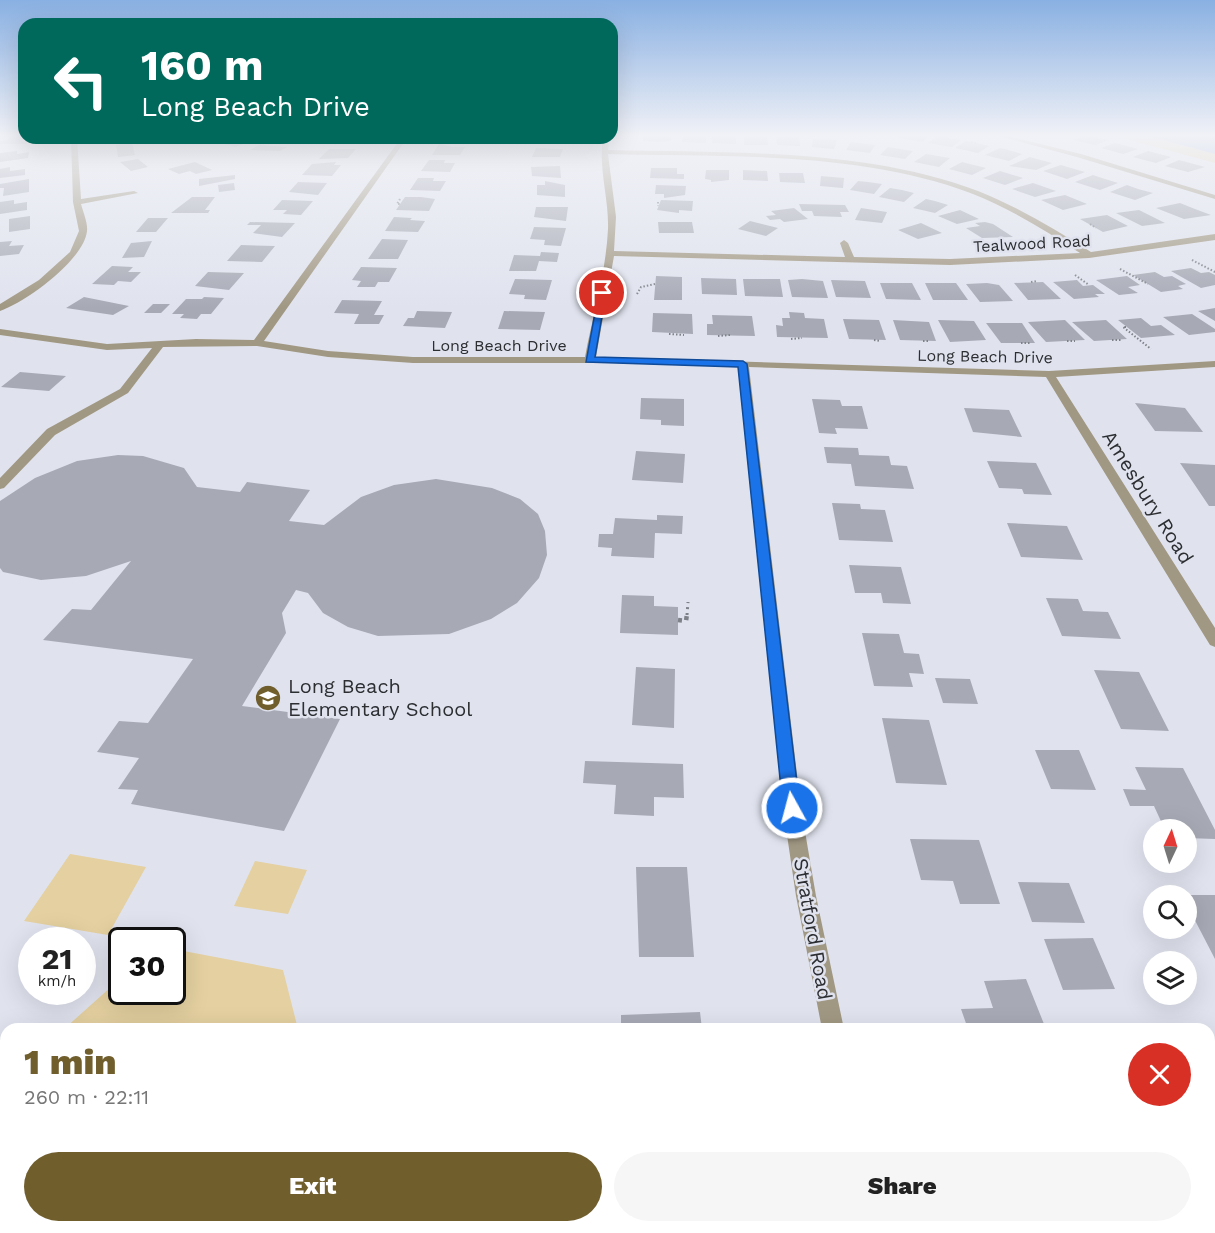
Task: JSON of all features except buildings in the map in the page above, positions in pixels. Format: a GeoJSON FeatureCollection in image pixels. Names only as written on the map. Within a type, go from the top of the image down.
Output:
{"type":"FeatureCollection","features":[{"type":"Feature","properties":{"kind":"street"},"geometry":{"type":"LineString","coordinates":[[0,308],[42,282],[74,253],[83,231],[77,194]]}},
{"type":"Feature","properties":{"kind":"street"},"geometry":{"type":"LineString","coordinates":[[77,202],[134,194]]}},
{"type":"Feature","properties":{"kind":"street"},"geometry":{"type":"LineString","coordinates":[[257,343],[363,194]]}},
{"type":"Feature","properties":{"kind":"street"},"geometry":{"type":"LineString","coordinates":[[590,360],[609,253],[613,211],[609,194]]}},
{"type":"Feature","properties":{"kind":"street"},"geometry":{"type":"LineString","coordinates":[[975,194],[1020,212],[1089,255]]}},
{"type":"Feature","properties":{"kind":"street","name":"Tealwood Road"},"geometry":{"type":"LineString","coordinates":[[609,253],[950,262],[1089,255],[1215,237]]}},
{"type":"Feature","properties":{"kind":"street"},"geometry":{"type":"LineString","coordinates":[[844,243],[850,259]]}},
{"type":"Feature","properties":{"kind":"street","name":"Long Beach Drive"},"geometry":{"type":"LineString","coordinates":[[0,332],[107,347],[257,343],[328,354],[413,360],[590,360],[1049,374],[1215,364]]}},
{"type":"Feature","properties":{"kind":"street"},"geometry":{"type":"LineString","coordinates":[[0,485],[51,432],[124,392],[160,344]]}},
{"type":"Feature","properties":{"kind":"street","name":"Stratford Road"},"geometry":{"type":"LineString","coordinates":[[743,364],[792,808],[806,896],[831,1023]]}},
{"type":"Feature","properties":{"kind":"street","name":"Amesbury Road"},"geometry":{"type":"LineString","coordinates":[[1049,374],[1215,642]]}},
{"type":"Feature","properties":{"kind":"path"},"geometry":{"type":"LineString","coordinates":[[400,199],[397,204],[400,204]]}},
{"type":"Feature","properties":{"kind":"path"},"geometry":{"type":"LineString","coordinates":[[1090,224],[1095,228]]}},
{"type":"Feature","properties":{"kind":"path"},"geometry":{"type":"LineString","coordinates":[[1190,259],[1215,272]]}},
{"type":"Feature","properties":{"kind":"path"},"geometry":{"type":"LineString","coordinates":[[1111,264],[1148,284]]}},
{"type":"Feature","properties":{"kind":"path"},"geometry":{"type":"LineString","coordinates":[[1031,282],[1037,281]]}},
{"type":"Feature","properties":{"kind":"path"},"geometry":{"type":"LineString","coordinates":[[638,294],[641,287],[655,285]]}},
{"type":"Feature","properties":{"kind":"path"},"geometry":{"type":"LineString","coordinates":[[1126,327],[1123,327],[1158,354]]}},
{"type":"Feature","properties":{"kind":"path"},"geometry":{"type":"LineString","coordinates":[[669,334],[684,335]]}},
{"type":"Feature","properties":{"kind":"path"},"geometry":{"type":"LineString","coordinates":[[718,336],[730,335]]}},
{"type":"Feature","properties":{"kind":"path"},"geometry":{"type":"LineString","coordinates":[[790,339],[801,338]]}},
{"type":"Feature","properties":{"kind":"path"},"geometry":{"type":"LineString","coordinates":[[874,340],[880,341]]}},
{"type":"Feature","properties":{"kind":"path"},"geometry":{"type":"LineString","coordinates":[[1112,340],[1122,340]]}},
{"type":"Feature","properties":{"kind":"path"},"geometry":{"type":"LineString","coordinates":[[923,341],[930,341]]}},
{"type":"Feature","properties":{"kind":"path"},"geometry":{"type":"LineString","coordinates":[[1067,341],[1075,341]]}},
{"type":"Feature","properties":{"kind":"path"},"geometry":{"type":"LineString","coordinates":[[1021,343],[1030,343]]}},
{"type":"Feature","properties":{"kind":"path"},"geometry":{"type":"LineString","coordinates":[[678,620],[686,621],[688,602]]}},
{"type":"Feature","properties":{"kind":"shaded area"},"geometry":{"type":"Polygon","coordinates":[[[70,854],[146,867],[112,927],[108,927],[108,935],[96,933],[96,927],[60,927],[24,921],[70,854]]]}},
{"type":"Feature","properties":{"kind":"shaded area"},"geometry":{"type":"Polygon","coordinates":[[[255,861],[307,870],[288,914],[234,906],[255,861]]]}},
{"type":"Feature","properties":{"kind":"shaded area"},"geometry":{"type":"Polygon","coordinates":[[[186,951],[283,970],[296,1023],[71,1023],[91,1005],[96,1005],[96,1000],[108,990],[108,1005],[186,1005],[186,951]]]}},
{"type":"Feature","properties":{"kind":"place","name":"Long Beach Elementary School"},"geometry":{"type":"Point","coordinates":[268,698]}},
{"type":"Feature","properties":{"kind":"route"},"geometry":{"type":"LineString","coordinates":[[602,293],[590,360],[743,364],[775,673],[792,808]]}}]}
